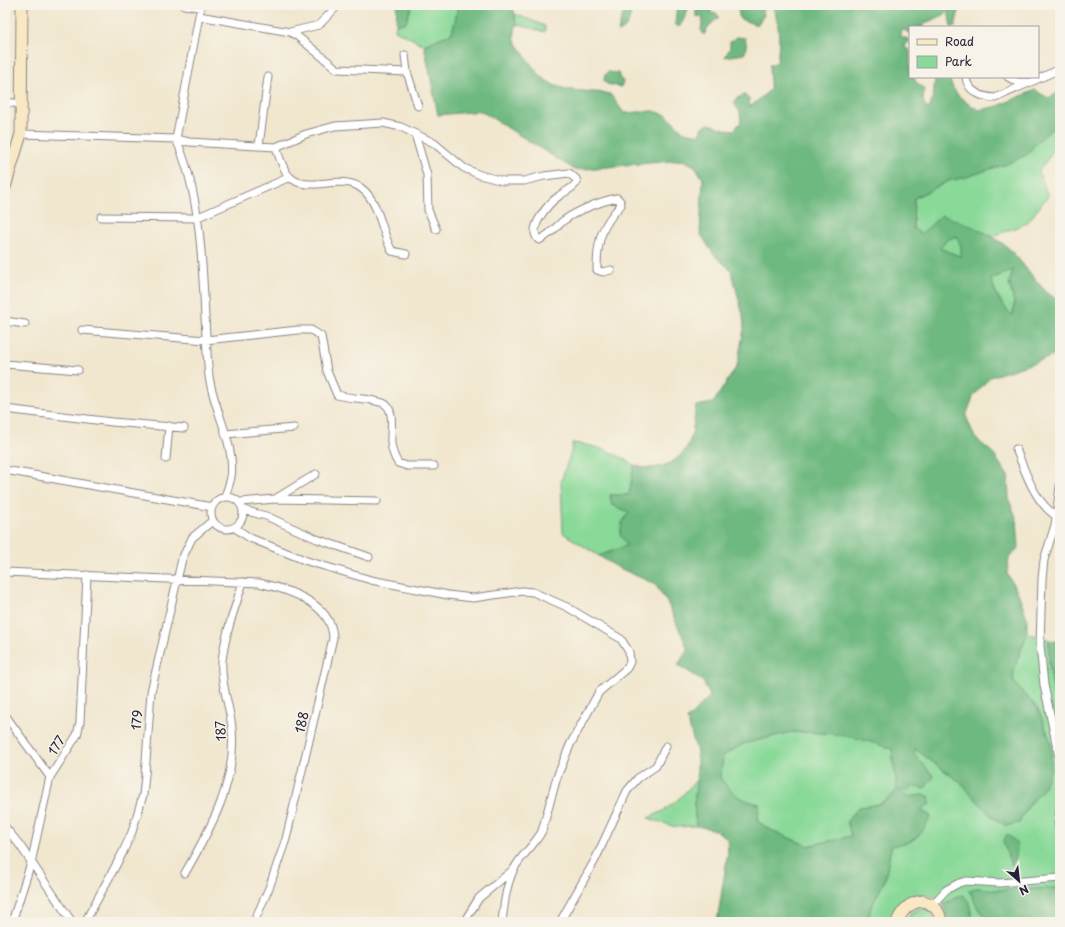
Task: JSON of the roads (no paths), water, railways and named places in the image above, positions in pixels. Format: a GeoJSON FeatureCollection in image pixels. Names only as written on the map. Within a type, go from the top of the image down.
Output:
{"type":"FeatureCollection","features":[{"type":"Feature","properties":{"kind":"main road"},"geometry":{"type":"LineString","coordinates":[[5,187],[21,134],[22,5]]}},
{"type":"Feature","properties":{"kind":"main road"},"geometry":{"type":"LineString","coordinates":[[897,922],[903,912],[910,905],[924,902],[932,905],[939,914],[941,922]]}},
{"type":"Feature","properties":{"kind":"street"},"geometry":{"type":"LineString","coordinates":[[184,5],[201,6],[176,139],[187,168],[196,218],[201,260],[209,378],[231,456],[231,476],[225,497]]}},
{"type":"Feature","properties":{"kind":"street"},"geometry":{"type":"LineString","coordinates":[[290,32],[319,25],[338,5]]}},
{"type":"Feature","properties":{"kind":"street"},"geometry":{"type":"LineString","coordinates":[[199,16],[290,32],[337,69],[407,72]]}},
{"type":"Feature","properties":{"kind":"street"},"geometry":{"type":"LineString","coordinates":[[405,55],[407,72],[418,106]]}},
{"type":"Feature","properties":{"kind":"street"},"geometry":{"type":"LineString","coordinates":[[1039,78],[1060,69]]}},
{"type":"Feature","properties":{"kind":"street"},"geometry":{"type":"LineString","coordinates":[[259,146],[268,77]]}},
{"type":"Feature","properties":{"kind":"street"},"geometry":{"type":"LineString","coordinates":[[966,78],[968,87],[972,91],[990,98],[999,97],[1038,78]]}},
{"type":"Feature","properties":{"kind":"street"},"geometry":{"type":"LineString","coordinates":[[1010,78],[1017,82],[1028,82]]}},
{"type":"Feature","properties":{"kind":"street"},"geometry":{"type":"LineString","coordinates":[[5,102],[21,104]]}},
{"type":"Feature","properties":{"kind":"street"},"geometry":{"type":"LineString","coordinates":[[21,134],[176,139],[189,142],[276,147],[306,134],[342,125],[383,123],[402,127],[434,143],[464,168],[495,179],[503,181],[524,181],[558,174],[569,173],[573,175],[576,179],[575,186],[558,196],[540,218],[534,230],[536,238],[539,240],[550,234],[564,220],[605,200],[617,198],[621,205],[605,223],[597,261],[597,270],[604,272],[611,270]]}},
{"type":"Feature","properties":{"kind":"street"},"geometry":{"type":"LineString","coordinates":[[415,134],[427,175],[428,210],[436,229]]}},
{"type":"Feature","properties":{"kind":"street"},"geometry":{"type":"LineString","coordinates":[[276,147],[290,177],[298,182],[313,184],[346,182],[361,188],[371,198],[392,251],[406,254]]}},
{"type":"Feature","properties":{"kind":"street"},"geometry":{"type":"LineString","coordinates":[[101,217],[196,218],[290,177]]}},
{"type":"Feature","properties":{"kind":"street"},"geometry":{"type":"LineString","coordinates":[[5,322],[25,324]]}},
{"type":"Feature","properties":{"kind":"street"},"geometry":{"type":"LineString","coordinates":[[82,330],[206,340],[298,330],[311,330],[321,336],[327,371],[337,395],[382,403],[389,408],[391,415],[391,443],[393,456],[398,463],[407,466],[434,466]]}},
{"type":"Feature","properties":{"kind":"street"},"geometry":{"type":"LineString","coordinates":[[5,364],[78,370]]}},
{"type":"Feature","properties":{"kind":"street"},"geometry":{"type":"LineString","coordinates":[[5,410],[112,422],[184,428]]}},
{"type":"Feature","properties":{"kind":"street"},"geometry":{"type":"LineString","coordinates":[[166,459],[169,426]]}},
{"type":"Feature","properties":{"kind":"street"},"geometry":{"type":"LineString","coordinates":[[225,434],[294,428]]}},
{"type":"Feature","properties":{"kind":"street"},"geometry":{"type":"LineString","coordinates":[[1016,449],[1038,499],[1045,508],[1056,516]]}},
{"type":"Feature","properties":{"kind":"street"},"geometry":{"type":"LineString","coordinates":[[5,470],[212,507]]}},
{"type":"Feature","properties":{"kind":"street"},"geometry":{"type":"LineString","coordinates":[[274,499],[316,474]]}},
{"type":"Feature","properties":{"kind":"street"},"geometry":{"type":"LineString","coordinates":[[1060,486],[1056,516],[1044,560],[1040,645],[1044,685],[1060,762]]}},
{"type":"Feature","properties":{"kind":"street"},"geometry":{"type":"LineString","coordinates":[[376,502],[274,499],[240,502],[235,499],[225,497],[217,500],[212,507],[212,521],[222,529],[236,528],[250,538],[307,561],[371,580],[448,596],[473,598],[522,591],[533,592],[567,607],[614,634],[627,646],[630,662],[628,668],[606,685],[593,701],[564,759],[539,837],[514,869],[479,898],[464,922]]}},
{"type":"Feature","properties":{"kind":"street"},"geometry":{"type":"LineString","coordinates":[[236,528],[242,520],[243,510],[240,502]]}},
{"type":"Feature","properties":{"kind":"street"},"geometry":{"type":"LineString","coordinates":[[243,510],[266,516],[317,539],[369,557]]}},
{"type":"Feature","properties":{"kind":"street","name":"179"},"geometry":{"type":"LineString","coordinates":[[85,922],[122,854],[132,832],[143,794],[150,692],[179,580],[182,559],[192,538],[212,521]]}},
{"type":"Feature","properties":{"kind":"street"},"geometry":{"type":"LineString","coordinates":[[5,572],[87,574],[179,580],[243,582]]}},
{"type":"Feature","properties":{"kind":"street","name":"177"},"geometry":{"type":"LineString","coordinates":[[12,922],[31,862],[50,777],[77,735],[80,722],[87,574]]}},
{"type":"Feature","properties":{"kind":"street","name":"187"},"geometry":{"type":"LineString","coordinates":[[185,873],[219,809],[230,770],[232,730],[222,663],[224,645],[243,582]]}},
{"type":"Feature","properties":{"kind":"street","name":"188"},"geometry":{"type":"LineString","coordinates":[[243,582],[259,582],[282,588],[306,597],[330,622],[333,628],[333,638],[286,839],[269,888],[254,922]]}},
{"type":"Feature","properties":{"kind":"street"},"geometry":{"type":"LineString","coordinates":[[5,715],[50,777]]}},
{"type":"Feature","properties":{"kind":"street"},"geometry":{"type":"LineString","coordinates":[[560,922],[595,860],[627,791],[638,778],[656,766],[666,746]]}},
{"type":"Feature","properties":{"kind":"street"},"geometry":{"type":"LineString","coordinates":[[1060,807],[1058,824],[1060,834]]}},
{"type":"Feature","properties":{"kind":"street"},"geometry":{"type":"LineString","coordinates":[[5,827],[72,922]]}},
{"type":"Feature","properties":{"kind":"street"},"geometry":{"type":"LineString","coordinates":[[502,922],[504,902],[514,869]]}},
{"type":"Feature","properties":{"kind":"street"},"geometry":{"type":"LineString","coordinates":[[932,905],[946,890],[966,881],[1000,883],[1060,878]]}}]}
